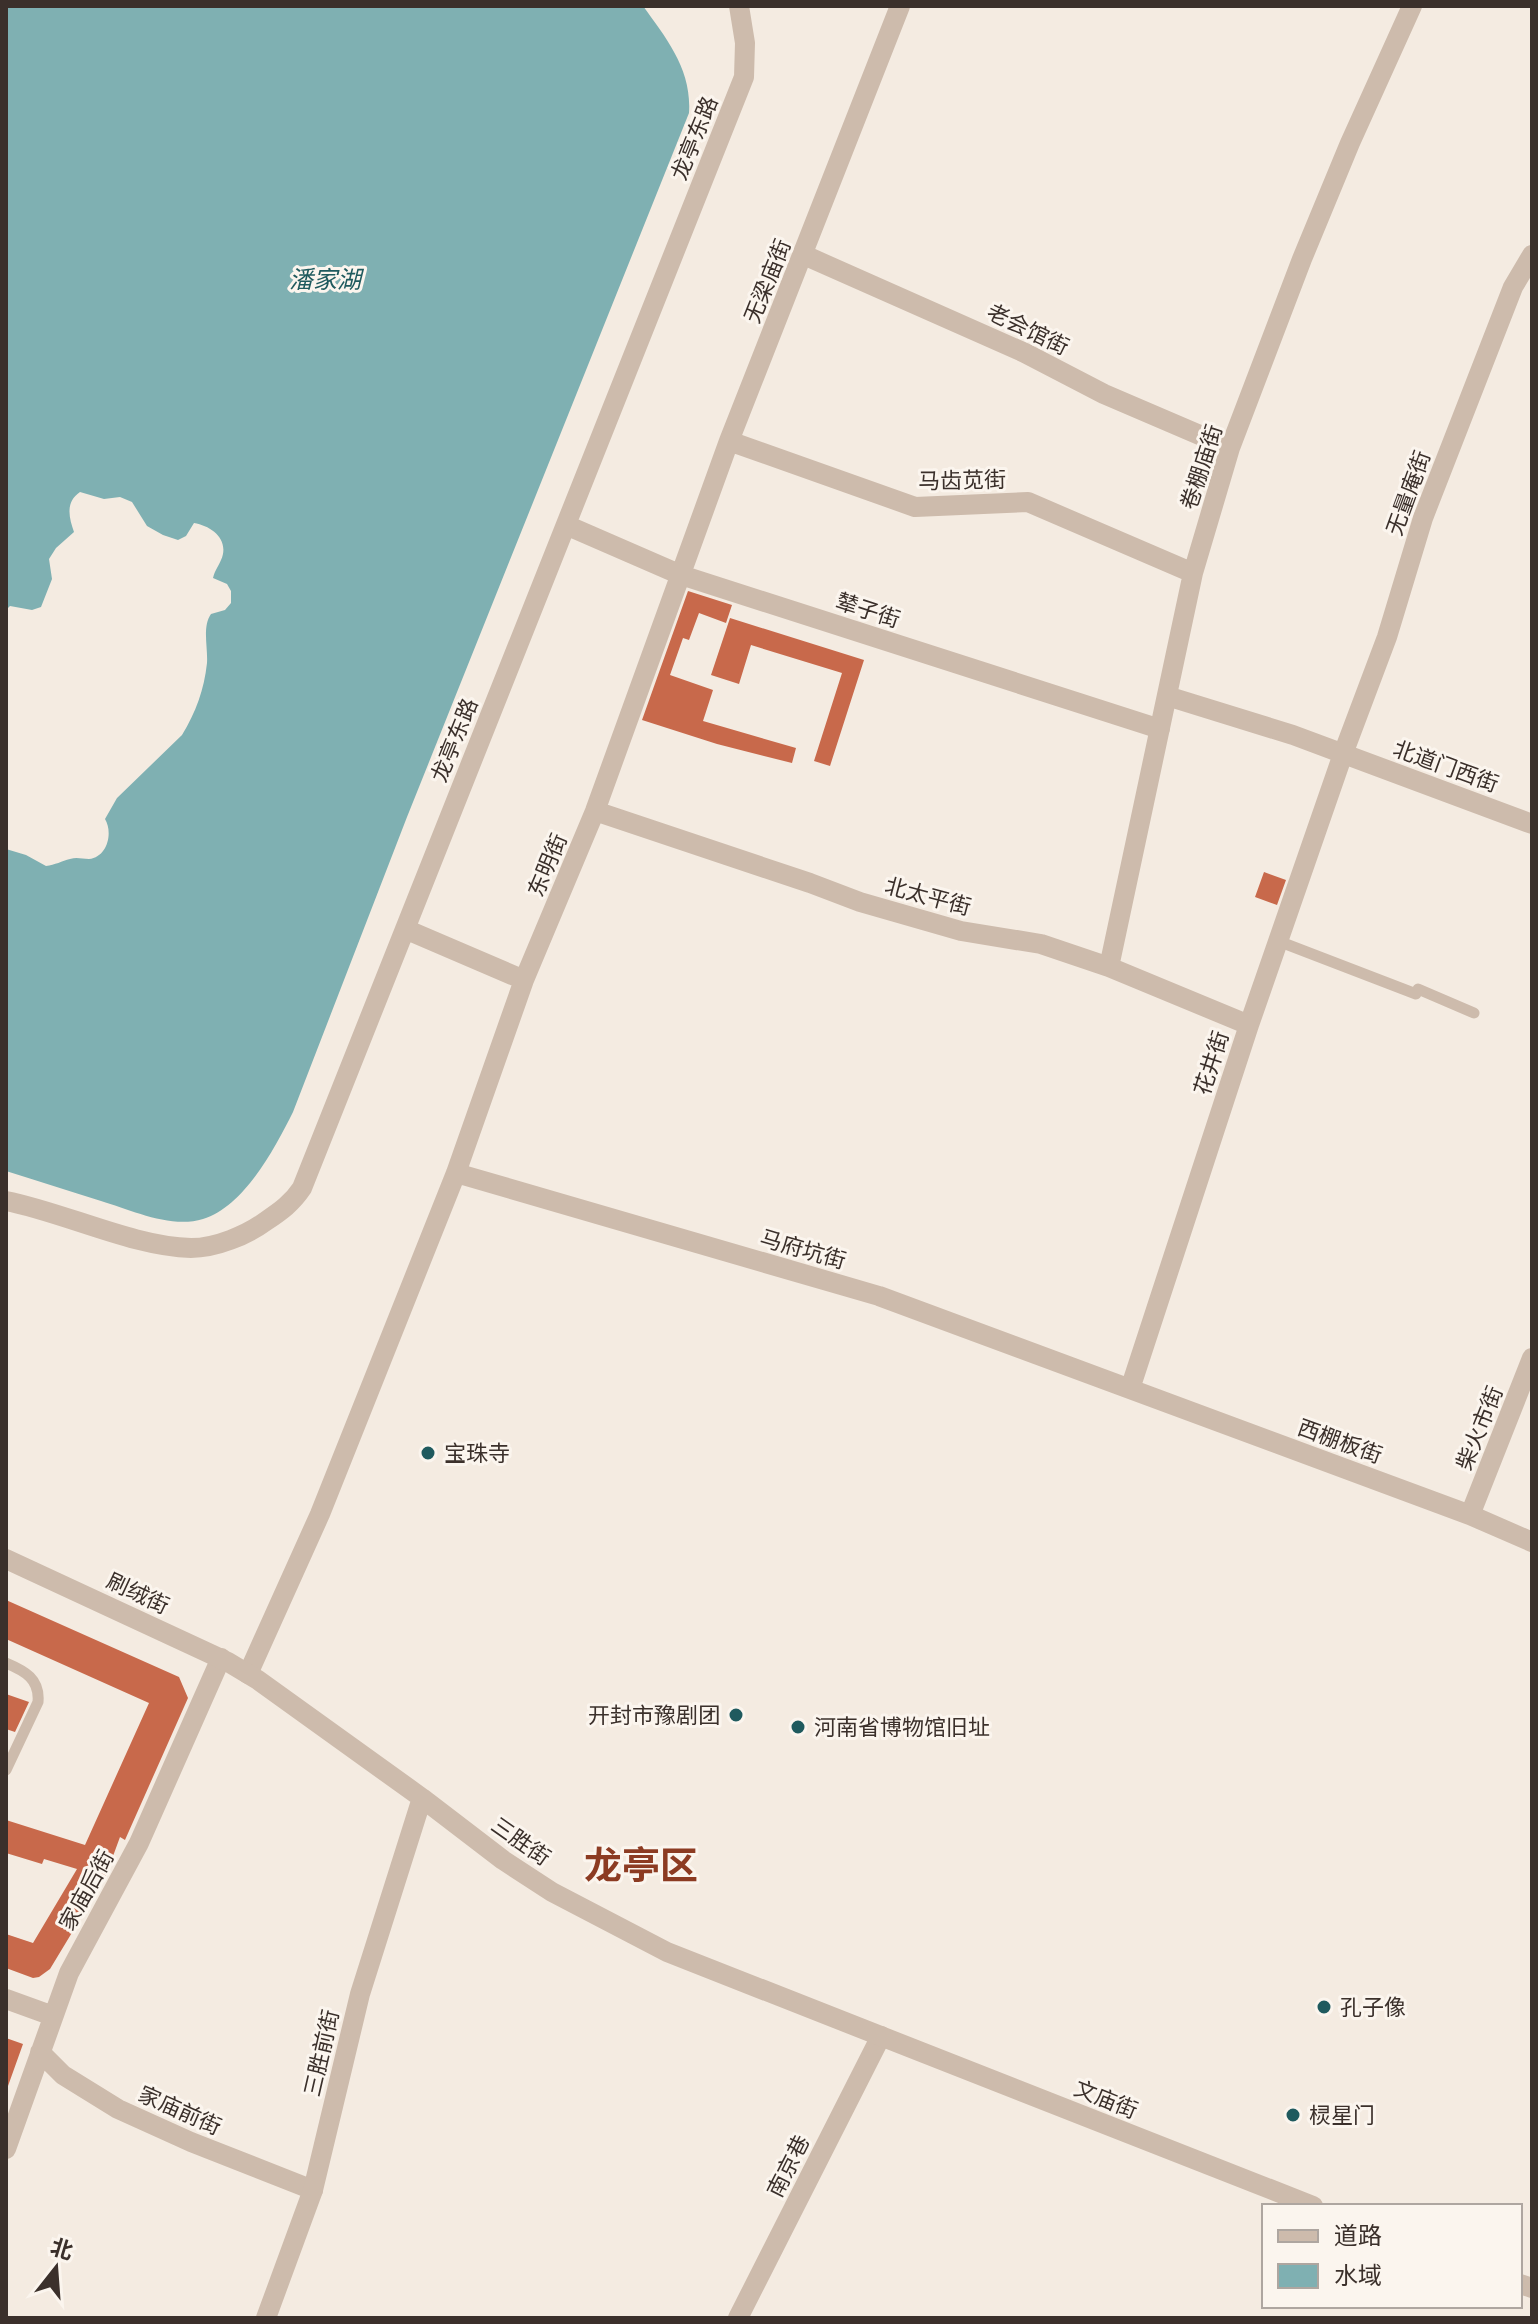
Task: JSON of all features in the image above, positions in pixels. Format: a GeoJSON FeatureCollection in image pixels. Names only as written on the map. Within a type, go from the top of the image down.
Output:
{"type":"FeatureCollection","features":[{"type":"Feature","properties":{"kind":"street","name":"龙亭东路"},"geometry":{"type":"LineString","coordinates":[[6,1201],[155,1243],[193,1248],[227,1240],[263,1224],[292,1203],[302,1188],[744,77],[745,43],[739,6]]}},
{"type":"Feature","properties":{"kind":"street","name":"无梁庙街"},"geometry":{"type":"LineString","coordinates":[[681,575],[729,441],[900,6]]}},
{"type":"Feature","properties":{"kind":"street","name":"卷棚庙街"},"geometry":{"type":"LineString","coordinates":[[1109,967],[1193,573],[1230,448],[1302,259],[1412,6]]}},
{"type":"Feature","properties":{"kind":"street","name":"老会馆街"},"geometry":{"type":"LineString","coordinates":[[804,255],[1025,353],[1104,394],[1230,448]]}},
{"type":"Feature","properties":{"kind":"street","name":"无量庵街"},"geometry":{"type":"LineString","coordinates":[[1343,754],[1387,637],[1423,518],[1513,287],[1532,255]]}},
{"type":"Feature","properties":{"kind":"street","name":"马齿苋街"},"geometry":{"type":"LineString","coordinates":[[729,441],[915,507],[1028,502],[1193,573]]}},
{"type":"Feature","properties":{"kind":"street","name":"辇子街"},"geometry":{"type":"LineString","coordinates":[[566,525],[681,575],[1160,729]]}},
{"type":"Feature","properties":{"kind":"street","name":"东明街"},"geometry":{"type":"LineString","coordinates":[[248,1674],[320,1514],[456,1173],[524,980],[595,811],[681,575]]}},
{"type":"Feature","properties":{"kind":"street","name":"北道门西街"},"geometry":{"type":"LineString","coordinates":[[1167,696],[1343,754],[1532,823]]}},
{"type":"Feature","properties":{"kind":"street","name":"花井街"},"geometry":{"type":"LineString","coordinates":[[1130,1389],[1249,1025],[1343,754]]}},
{"type":"Feature","properties":{"kind":"street","name":"北太平街"},"geometry":{"type":"LineString","coordinates":[[595,811],[860,902],[961,931],[1041,944],[1109,967],[1249,1025]]}},
{"type":"Feature","properties":{"kind":"street"},"geometry":{"type":"LineString","coordinates":[[405,929],[524,980]]}},
{"type":"Feature","properties":{"kind":"street","name":"马府坑街"},"geometry":{"type":"LineString","coordinates":[[456,1173],[879,1296],[1130,1389]]}},
{"type":"Feature","properties":{"kind":"street","name":"柴火市街"},"geometry":{"type":"LineString","coordinates":[[1470,1515],[1532,1358]]}},
{"type":"Feature","properties":{"kind":"street","name":"西棚板街"},"geometry":{"type":"LineString","coordinates":[[1130,1389],[1470,1515],[1532,1542]]}},
{"type":"Feature","properties":{"kind":"street","name":"刷绒街"},"geometry":{"type":"LineString","coordinates":[[6,1559],[221,1658],[248,1674]]}},
{"type":"Feature","properties":{"kind":"street","name":"家庙后街"},"geometry":{"type":"LineString","coordinates":[[6,2149],[53,2016],[80,1952],[139,1843],[221,1658]]}},
{"type":"Feature","properties":{"kind":"street","name":"三胜街"},"geometry":{"type":"LineString","coordinates":[[248,1674],[552,1892],[667,1952],[881,2036]]}},
{"type":"Feature","properties":{"kind":"street","name":"三胜前街"},"geometry":{"type":"LineString","coordinates":[[266,2318],[313,2190],[363,1982],[422,1798]]}},
{"type":"Feature","properties":{"kind":"street"},"geometry":{"type":"LineString","coordinates":[[6,1999],[53,2016]]}},
{"type":"Feature","properties":{"kind":"street","name":"文庙街"},"geometry":{"type":"LineString","coordinates":[[881,2036],[1308,2204]]}},
{"type":"Feature","properties":{"kind":"street","name":"南京巷"},"geometry":{"type":"LineString","coordinates":[[738,2318],[881,2036]]}},
{"type":"Feature","properties":{"kind":"street","name":"家庙前街"},"geometry":{"type":"LineString","coordinates":[[40,2052],[63,2075],[118,2109],[191,2142],[313,2190]]}},
{"type":"Feature","properties":{"kind":"lane"},"geometry":{"type":"LineString","coordinates":[[1278,941],[1416,994],[1418,989],[1474,1013]]}},
{"type":"Feature","properties":{"kind":"lane"},"geometry":{"type":"LineString","coordinates":[[6,1663],[26,1673],[39,1690],[38,1702],[6,1770]]}},
{"type":"Feature","properties":{"kind":"water","name":"潘家湖"},"geometry":{"type":"Polygon","coordinates":[[[6,6],[643,6],[676,56],[689,97],[689,113],[407,817],[293,1112],[267,1159],[245,1189],[218,1212],[191,1221],[151,1217],[6,1171],[6,849],[46,866],[101,854],[109,830],[105,819],[117,798],[182,735],[191,718],[206,673],[208,619],[231,603],[231,591],[227,584],[213,578],[223,546],[218,535],[207,527],[194,523],[186,536],[178,540],[147,526],[132,502],[120,497],[104,499],[80,492],[70,505],[74,532],[49,559],[52,579],[41,607],[32,610],[10,606],[6,610],[6,6]]]}},
{"type":"Feature","properties":{"kind":"building"},"geometry":{"type":"Polygon","coordinates":[[[688,591],[732,605],[726,623],[699,613],[689,640],[683,638],[670,675],[713,690],[703,721],[796,748],[792,763],[717,744],[642,720],[688,591]]]}},
{"type":"Feature","properties":{"kind":"building"},"geometry":{"type":"Polygon","coordinates":[[[730,618],[864,660],[830,766],[814,761],[842,673],[751,645],[739,684],[711,675],[730,618]]]}},
{"type":"Feature","properties":{"kind":"building"},"geometry":{"type":"Polygon","coordinates":[[[1264,872],[1286,880],[1277,905],[1255,897],[1264,872]]]}},
{"type":"Feature","properties":{"kind":"building"},"geometry":{"type":"Polygon","coordinates":[[[6,1600],[179,1677],[188,1698],[125,1840],[120,1837],[105,1878],[50,1969],[33,1978],[6,1968],[6,1934],[33,1943],[77,1869],[44,1859],[42,1864],[6,1853],[6,1820],[85,1845],[149,1703],[6,1639],[6,1600]]]}},
{"type":"Feature","properties":{"kind":"building"},"geometry":{"type":"Polygon","coordinates":[[[6,1694],[29,1702],[15,1732],[6,1729],[6,1694]]]}},
{"type":"Feature","properties":{"kind":"building"},"geometry":{"type":"Polygon","coordinates":[[[6,2038],[23,2044],[8,2086],[6,2085],[6,2038]]]}},
{"type":"Feature","properties":{"kind":"place","name":"宝珠寺"},"geometry":{"type":"Point","coordinates":[428,1453]}},
{"type":"Feature","properties":{"kind":"place","name":"开封市豫剧团"},"geometry":{"type":"Point","coordinates":[736,1715]}},
{"type":"Feature","properties":{"kind":"place","name":"河南省博物馆旧址"},"geometry":{"type":"Point","coordinates":[798,1727]}},
{"type":"Feature","properties":{"kind":"place","name":"孔子像"},"geometry":{"type":"Point","coordinates":[1324,2007]}},
{"type":"Feature","properties":{"kind":"place","name":"棂星门"},"geometry":{"type":"Point","coordinates":[1293,2115]}},
{"type":"Feature","properties":{"kind":"district","name":"龙亭区"},"geometry":{"type":"Point","coordinates":[641,1866]}}]}
